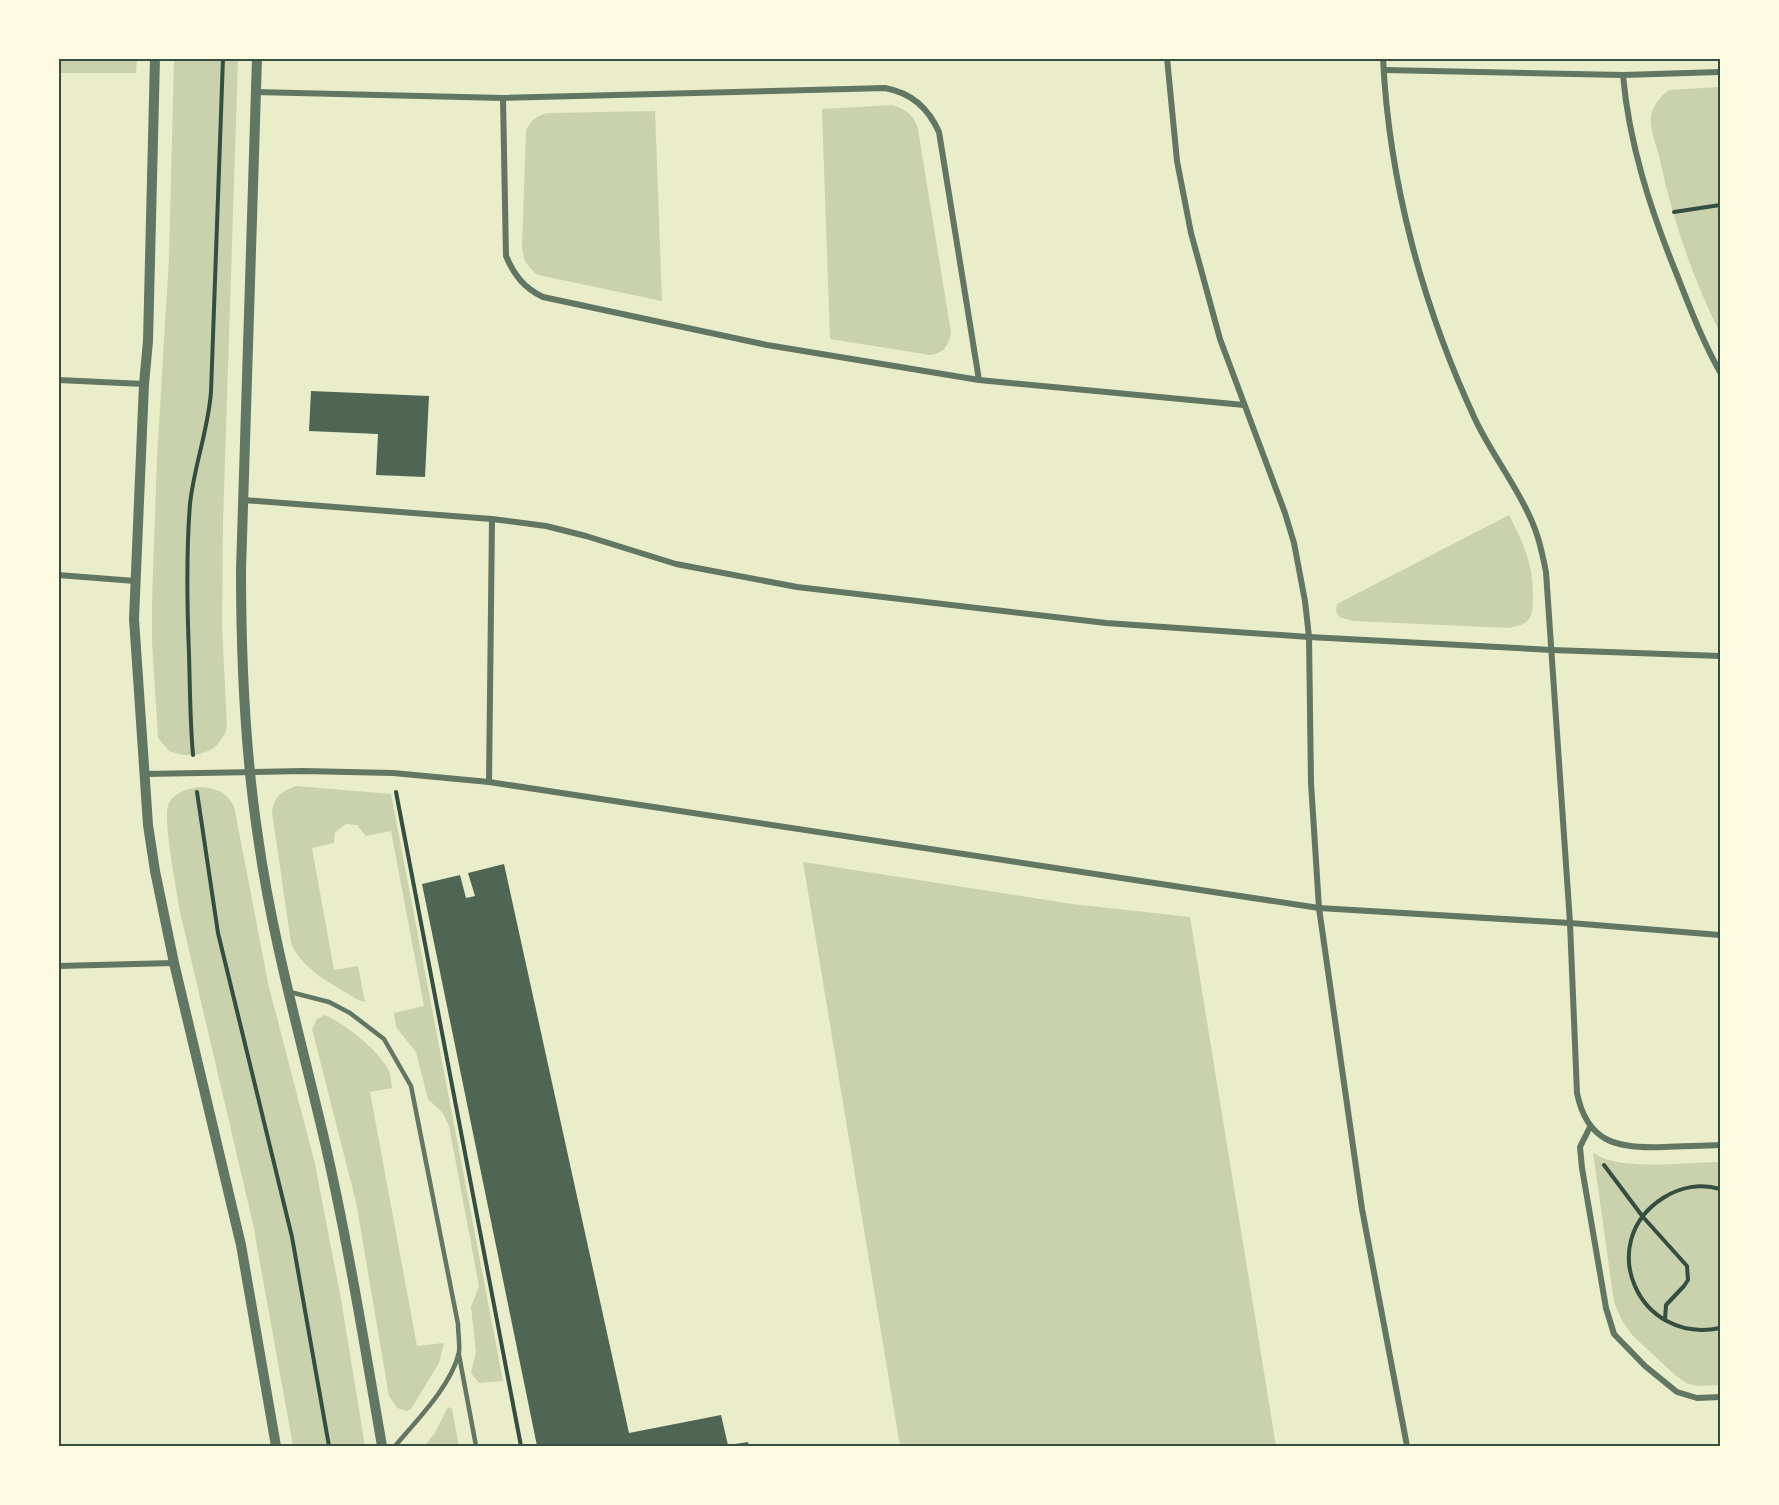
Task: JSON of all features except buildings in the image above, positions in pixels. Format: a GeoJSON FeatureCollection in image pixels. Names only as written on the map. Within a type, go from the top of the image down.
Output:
{"type":"FeatureCollection","features":[{"type":"Feature","properties":{"kind":"street"},"geometry":{"type":"LineString","coordinates":[[155,58],[149,318],[134,619],[148,825],[174,963],[241,1245],[276,1446]]}},
{"type":"Feature","properties":{"kind":"street"},"geometry":{"type":"LineString","coordinates":[[257,58],[241,603],[249,771],[258,839],[287,991],[323,1134],[343,1226],[382,1446]]}},
{"type":"Feature","properties":{"kind":"street"},"geometry":{"type":"LineString","coordinates":[[1167,58],[1177,161],[1191,233],[1220,339],[1285,513],[1294,543],[1305,601],[1309,637],[1311,783],[1319,908],[1362,1209],[1407,1446]]}},
{"type":"Feature","properties":{"kind":"street"},"geometry":{"type":"LineString","coordinates":[[1383,58],[1393,156],[1407,224],[1425,292],[1448,357],[1476,422],[1530,516],[1541,546],[1546,572],[1570,923],[1577,1093],[1580,1106],[1590,1126],[1601,1137],[1618,1145],[1641,1148],[1720,1145]]}},
{"type":"Feature","properties":{"kind":"street"},"geometry":{"type":"LineString","coordinates":[[1384,70],[1623,75],[1720,72]]}},
{"type":"Feature","properties":{"kind":"street"},"geometry":{"type":"LineString","coordinates":[[1623,75],[1625,104],[1630,127],[1654,216],[1686,299],[1720,372]]}},
{"type":"Feature","properties":{"kind":"street"},"geometry":{"type":"LineString","coordinates":[[255,92],[503,98],[885,88],[898,91],[910,96],[922,106],[932,118],[939,132],[979,380]]}},
{"type":"Feature","properties":{"kind":"street"},"geometry":{"type":"LineString","coordinates":[[503,98],[506,256],[512,271],[532,292],[555,300],[767,345],[979,380],[1244,405]]}},
{"type":"Feature","properties":{"kind":"street"},"geometry":{"type":"LineString","coordinates":[[58,381],[144,384]]}},
{"type":"Feature","properties":{"kind":"street"},"geometry":{"type":"LineString","coordinates":[[243,501],[492,519],[546,526],[676,564],[797,587],[1106,623],[1309,637],[1720,656]]}},
{"type":"Feature","properties":{"kind":"street"},"geometry":{"type":"LineString","coordinates":[[489,782],[492,519]]}},
{"type":"Feature","properties":{"kind":"street"},"geometry":{"type":"LineString","coordinates":[[58,575],[135,581]]}},
{"type":"Feature","properties":{"kind":"street"},"geometry":{"type":"LineString","coordinates":[[144,774],[249,771],[393,773],[489,782],[1319,908],[1570,923],[1720,935]]}},
{"type":"Feature","properties":{"kind":"street"},"geometry":{"type":"LineString","coordinates":[[58,966],[174,963]]}},
{"type":"Feature","properties":{"kind":"street"},"geometry":{"type":"LineString","coordinates":[[1590,1126],[1580,1147],[1582,1168],[1606,1308],[1614,1334],[1645,1366],[1677,1392],[1697,1398],[1720,1397]]}},
{"type":"Feature","properties":{"kind":"lane"},"geometry":{"type":"LineString","coordinates":[[287,991],[329,1002],[350,1013],[384,1039],[411,1086],[458,1324],[459,1352],[476,1446]]}},
{"type":"Feature","properties":{"kind":"lane"},"geometry":{"type":"LineString","coordinates":[[395,1446],[438,1394],[450,1376],[459,1352]]}},
{"type":"Feature","properties":{"kind":"path"},"geometry":{"type":"LineString","coordinates":[[1654,216],[1720,205]]}},
{"type":"Feature","properties":{"kind":"path"},"geometry":{"type":"LineString","coordinates":[[393,773],[521,1446]]}},
{"type":"Feature","properties":{"kind":"path"},"geometry":{"type":"LineString","coordinates":[[1583,1138],[1643,1217],[1681,1258],[1688,1272],[1688,1280],[1666,1305],[1665,1320]]}},
{"type":"Feature","properties":{"kind":"path"},"geometry":{"type":"LineString","coordinates":[[1720,1189],[1704,1186],[1681,1189],[1659,1200],[1636,1227],[1630,1250],[1631,1274],[1640,1296],[1655,1314],[1687,1329],[1720,1328]]}},
{"type":"Feature","properties":{"kind":"green space"},"geometry":{"type":"Polygon","coordinates":[[[58,59],[137,59],[136,73],[59,73],[58,59]]]}},
{"type":"Feature","properties":{"kind":"green space"},"geometry":{"type":"Polygon","coordinates":[[[174,59],[238,59],[223,522],[222,626],[227,727],[217,745],[211,750],[196,755],[182,755],[169,751],[158,738],[152,641],[157,458],[169,258],[174,59]]]}},
{"type":"Feature","properties":{"kind":"green space"},"geometry":{"type":"Polygon","coordinates":[[[1720,87],[1720,333],[1700,290],[1684,247],[1670,202],[1651,120],[1655,105],[1669,90],[1720,87]]]}},
{"type":"Feature","properties":{"kind":"green space"},"geometry":{"type":"Polygon","coordinates":[[[892,105],[909,113],[918,129],[951,333],[945,348],[939,353],[930,355],[830,339],[822,109],[892,105]]]}},
{"type":"Feature","properties":{"kind":"green space"},"geometry":{"type":"Polygon","coordinates":[[[655,111],[662,301],[538,275],[526,263],[522,246],[526,130],[530,123],[538,116],[550,113],[655,111]]]}},
{"type":"Feature","properties":{"kind":"green space"},"geometry":{"type":"Polygon","coordinates":[[[1509,515],[1523,545],[1531,574],[1532,609],[1530,618],[1524,624],[1510,628],[1353,621],[1339,617],[1336,611],[1337,604],[1509,515]]]}},
{"type":"Feature","properties":{"kind":"green space"},"geometry":{"type":"Polygon","coordinates":[[[296,786],[391,794],[503,1381],[479,1383],[471,1373],[476,1352],[471,1307],[479,1286],[449,1126],[443,1113],[428,1099],[416,1052],[396,1027],[394,1013],[424,1006],[391,831],[366,836],[357,825],[346,824],[335,832],[334,843],[312,848],[334,970],[358,966],[365,1002],[358,1000],[311,969],[296,953],[291,943],[272,812],[280,795],[296,786]]]}},
{"type":"Feature","properties":{"kind":"green space"},"geometry":{"type":"Polygon","coordinates":[[[203,787],[222,792],[234,806],[268,983],[315,1164],[341,1299],[365,1446],[293,1446],[253,1224],[180,912],[171,857],[167,826],[170,801],[188,789],[203,787]]]}},
{"type":"Feature","properties":{"kind":"green space"},"geometry":{"type":"Polygon","coordinates":[[[803,862],[1072,904],[1190,917],[1276,1446],[900,1446],[803,862]]]}},
{"type":"Feature","properties":{"kind":"green space"},"geometry":{"type":"Polygon","coordinates":[[[325,1015],[369,1045],[383,1061],[390,1075],[392,1088],[370,1092],[417,1346],[444,1343],[439,1363],[411,1409],[407,1411],[397,1408],[389,1396],[356,1202],[312,1029],[317,1019],[325,1015]]]}},
{"type":"Feature","properties":{"kind":"green space"},"geometry":{"type":"Polygon","coordinates":[[[1593,1152],[1617,1162],[1635,1164],[1720,1162],[1720,1385],[1698,1386],[1686,1383],[1633,1336],[1622,1321],[1614,1302],[1593,1152]]]}},
{"type":"Feature","properties":{"kind":"green space"},"geometry":{"type":"Polygon","coordinates":[[[448,1407],[452,1409],[459,1446],[424,1446],[435,1433],[448,1407]]]}}]}
